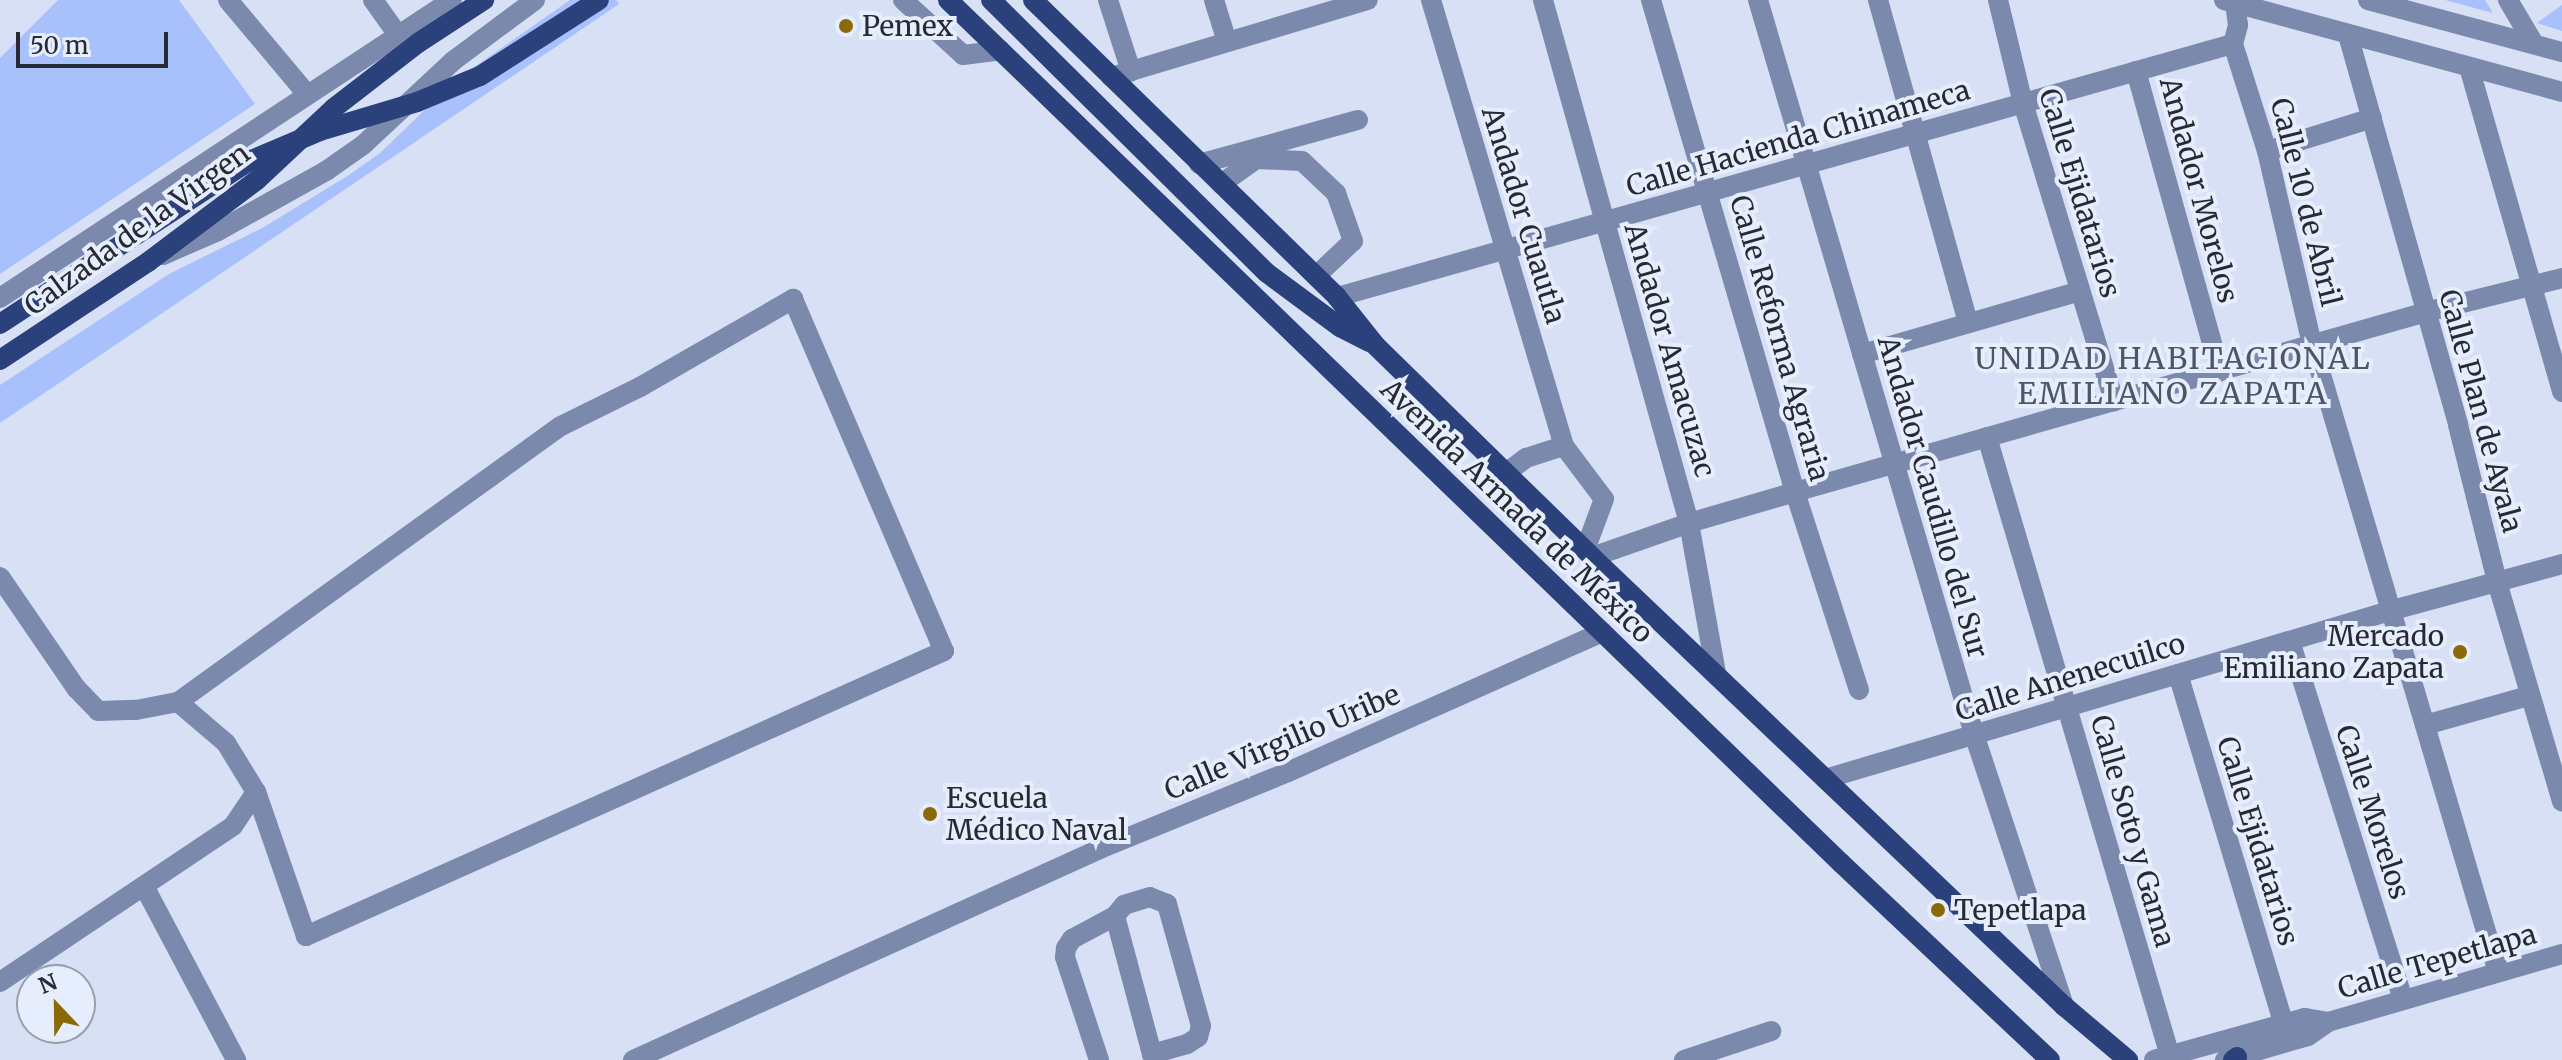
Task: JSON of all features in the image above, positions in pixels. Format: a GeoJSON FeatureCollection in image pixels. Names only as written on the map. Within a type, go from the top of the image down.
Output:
{"type":"FeatureCollection","features":[{"type":"Feature","properties":{"kind":"main road","name":"Calzada de la Virgen"},"geometry":{"type":"LineString","coordinates":[[0,360],[148,262],[257,180],[334,108],[418,43],[484,0]]}},
{"type":"Feature","properties":{"kind":"main road","name":"Calzada de la Virgen"},"geometry":{"type":"LineString","coordinates":[[0,324],[249,161],[320,131],[417,102],[480,76],[599,0]]}},
{"type":"Feature","properties":{"kind":"main road","name":"Avenida Armada de México"},"geometry":{"type":"LineString","coordinates":[[948,0],[2050,1060]]}},
{"type":"Feature","properties":{"kind":"main road"},"geometry":{"type":"LineString","coordinates":[[991,0],[1267,273],[1340,327],[1376,346]]}},
{"type":"Feature","properties":{"kind":"main road","name":"Avenida Armada de México"},"geometry":{"type":"LineString","coordinates":[[1033,0],[1316,276],[1376,346],[1589,554],[2064,1006],[2128,1060]]}},
{"type":"Feature","properties":{"kind":"street"},"geometry":{"type":"LineString","coordinates":[[228,0],[307,94]]}},
{"type":"Feature","properties":{"kind":"street"},"geometry":{"type":"LineString","coordinates":[[373,0],[398,35]]}},
{"type":"Feature","properties":{"kind":"street","name":"Calzada de la Virgen"},"geometry":{"type":"LineString","coordinates":[[0,298],[452,0]]}},
{"type":"Feature","properties":{"kind":"street"},"geometry":{"type":"LineString","coordinates":[[148,262],[218,231],[326,171],[363,145],[453,61],[535,0]]}},
{"type":"Feature","properties":{"kind":"street"},"geometry":{"type":"LineString","coordinates":[[903,0],[963,55],[1001,50]]}},
{"type":"Feature","properties":{"kind":"street"},"geometry":{"type":"LineString","coordinates":[[1108,0],[1131,71]]}},
{"type":"Feature","properties":{"kind":"street"},"geometry":{"type":"LineString","coordinates":[[1214,0],[1227,42]]}},
{"type":"Feature","properties":{"kind":"street"},"geometry":{"type":"LineString","coordinates":[[1111,77],[1227,42],[1322,6],[1368,0]]}},
{"type":"Feature","properties":{"kind":"street","name":"Andador Cuautla"},"geometry":{"type":"LineString","coordinates":[[1431,0],[1564,446],[1604,499],[1589,554]]}},
{"type":"Feature","properties":{"kind":"street","name":"Andador Amacuzac"},"geometry":{"type":"LineString","coordinates":[[1543,0],[1689,523],[1716,673]]}},
{"type":"Feature","properties":{"kind":"street","name":"Calle Reforma Agraria"},"geometry":{"type":"LineString","coordinates":[[1651,0],[1795,492],[1859,690]]}},
{"type":"Feature","properties":{"kind":"street","name":"Andador Caudillo del Sur"},"geometry":{"type":"LineString","coordinates":[[1758,0],[1974,734],[2064,1006]]}},
{"type":"Feature","properties":{"kind":"street"},"geometry":{"type":"LineString","coordinates":[[1878,0],[1968,322]]}},
{"type":"Feature","properties":{"kind":"street","name":"Calle Ejidatarios"},"geometry":{"type":"LineString","coordinates":[[1998,0],[2023,103],[2114,401]]}},
{"type":"Feature","properties":{"kind":"street"},"geometry":{"type":"LineString","coordinates":[[2368,0],[2562,52]]}},
{"type":"Feature","properties":{"kind":"street"},"geometry":{"type":"LineString","coordinates":[[2230,2],[2562,92]]}},
{"type":"Feature","properties":{"kind":"street"},"geometry":{"type":"LineString","coordinates":[[2230,2],[2238,25],[2233,44]]}},
{"type":"Feature","properties":{"kind":"street"},"geometry":{"type":"LineString","coordinates":[[2513,2],[2534,44]]}},
{"type":"Feature","properties":{"kind":"street","name":"Calle Plan de Ayala"},"geometry":{"type":"LineString","coordinates":[[2348,35],[2426,312],[2497,582],[2562,802]]}},
{"type":"Feature","properties":{"kind":"street","name":"Calle Hacienda Chinameca"},"geometry":{"type":"LineString","coordinates":[[1337,297],[2233,44]]}},
{"type":"Feature","properties":{"kind":"street","name":"Calle 10 de Abril"},"geometry":{"type":"LineString","coordinates":[[2233,44],[2267,151],[2312,344],[2498,972]]}},
{"type":"Feature","properties":{"kind":"street"},"geometry":{"type":"LineString","coordinates":[[2469,67],[2562,392]]}},
{"type":"Feature","properties":{"kind":"street","name":"Andador Morelos"},"geometry":{"type":"LineString","coordinates":[[2136,71],[2220,371]]}},
{"type":"Feature","properties":{"kind":"street"},"geometry":{"type":"LineString","coordinates":[[2267,151],[2372,118]]}},
{"type":"Feature","properties":{"kind":"street"},"geometry":{"type":"LineString","coordinates":[[1199,164],[1358,120]]}},
{"type":"Feature","properties":{"kind":"street"},"geometry":{"type":"LineString","coordinates":[[1221,184],[1256,159],[1302,161],[1336,193],[1353,241],[1316,276]]}},
{"type":"Feature","properties":{"kind":"street"},"geometry":{"type":"LineString","coordinates":[[1589,554],[2312,344],[2562,278]]}},
{"type":"Feature","properties":{"kind":"street"},"geometry":{"type":"LineString","coordinates":[[1862,354],[2080,291]]}},
{"type":"Feature","properties":{"kind":"street"},"geometry":{"type":"LineString","coordinates":[[0,577],[76,688],[98,711],[136,710],[178,702],[561,426],[640,387],[793,299],[944,651],[306,936],[256,792],[226,743],[178,702]]}},
{"type":"Feature","properties":{"kind":"street","name":"Calle Soto y Gama"},"geometry":{"type":"LineString","coordinates":[[1987,437],[2067,707],[2162,1058]]}},
{"type":"Feature","properties":{"kind":"street"},"geometry":{"type":"LineString","coordinates":[[1506,473],[1526,458],[1564,446]]}},
{"type":"Feature","properties":{"kind":"street","name":"Calle Anenecuilco"},"geometry":{"type":"LineString","coordinates":[[1825,779],[2393,610],[2562,564]]}},
{"type":"Feature","properties":{"kind":"street","name":"Calle Virgilio Uribe"},"geometry":{"type":"LineString","coordinates":[[633,1060],[1089,854],[1288,772],[1602,632]]}},
{"type":"Feature","properties":{"kind":"street","name":"Calle Morelos"},"geometry":{"type":"LineString","coordinates":[[2290,641],[2403,1000]]}},
{"type":"Feature","properties":{"kind":"street","name":"Calle Ejidatarios"},"geometry":{"type":"LineString","coordinates":[[2178,674],[2284,1024]]}},
{"type":"Feature","properties":{"kind":"street"},"geometry":{"type":"LineString","coordinates":[[2425,725],[2529,696]]}},
{"type":"Feature","properties":{"kind":"street"},"geometry":{"type":"LineString","coordinates":[[0,982],[233,826],[256,792]]}},
{"type":"Feature","properties":{"kind":"street"},"geometry":{"type":"LineString","coordinates":[[144,886],[236,1060]]}},
{"type":"Feature","properties":{"kind":"street"},"geometry":{"type":"LineString","coordinates":[[1099,1060],[1065,957],[1072,939],[1115,916],[1124,905],[1150,897],[1167,904],[1200,1013],[1198,1037],[1153,1057],[1115,916]]}},
{"type":"Feature","properties":{"kind":"street","name":"Calle Tepetlapa"},"geometry":{"type":"LineString","coordinates":[[2232,1059],[2308,1036],[2328,1022],[2562,954]]}},
{"type":"Feature","properties":{"kind":"street","name":"Calle Tepetlapa"},"geometry":{"type":"LineString","coordinates":[[2162,1058],[2304,1018],[2328,1022]]}},
{"type":"Feature","properties":{"kind":"street"},"geometry":{"type":"LineString","coordinates":[[1684,1060],[1771,1031]]}},
{"type":"Feature","properties":{"kind":"shaded area"},"geometry":{"type":"Polygon","coordinates":[[[58,0],[179,0],[255,104],[0,274],[0,58],[58,0]]]}},
{"type":"Feature","properties":{"kind":"shaded area"},"geometry":{"type":"Polygon","coordinates":[[[570,0],[616,0],[619,4],[0,423],[0,385],[169,274],[264,227],[349,175],[380,153],[456,80],[570,0]]]}},
{"type":"Feature","properties":{"kind":"shaded area"},"geometry":{"type":"Polygon","coordinates":[[[2445,0],[2485,0],[2493,13],[2445,0]]]}},
{"type":"Feature","properties":{"kind":"shaded area"},"geometry":{"type":"Polygon","coordinates":[[[2562,5],[2562,31],[2537,23],[2562,5]]]}},
{"type":"Feature","properties":{"kind":"place","name":"Pemex"},"geometry":{"type":"Point","coordinates":[846,26]}},
{"type":"Feature","properties":{"kind":"place","name":"Mercado Emiliano Zapata"},"geometry":{"type":"Point","coordinates":[2460,652]}},
{"type":"Feature","properties":{"kind":"place","name":"Escuela Médico Naval"},"geometry":{"type":"Point","coordinates":[930,814]}},
{"type":"Feature","properties":{"kind":"place","name":"Tepetlapa"},"geometry":{"type":"Point","coordinates":[1938,910]}},
{"type":"Feature","properties":{"kind":"district","name":"UNIDAD HABITACIONAL EMILIANO ZAPATA"},"geometry":{"type":"Point","coordinates":[2173,375]}}]}
